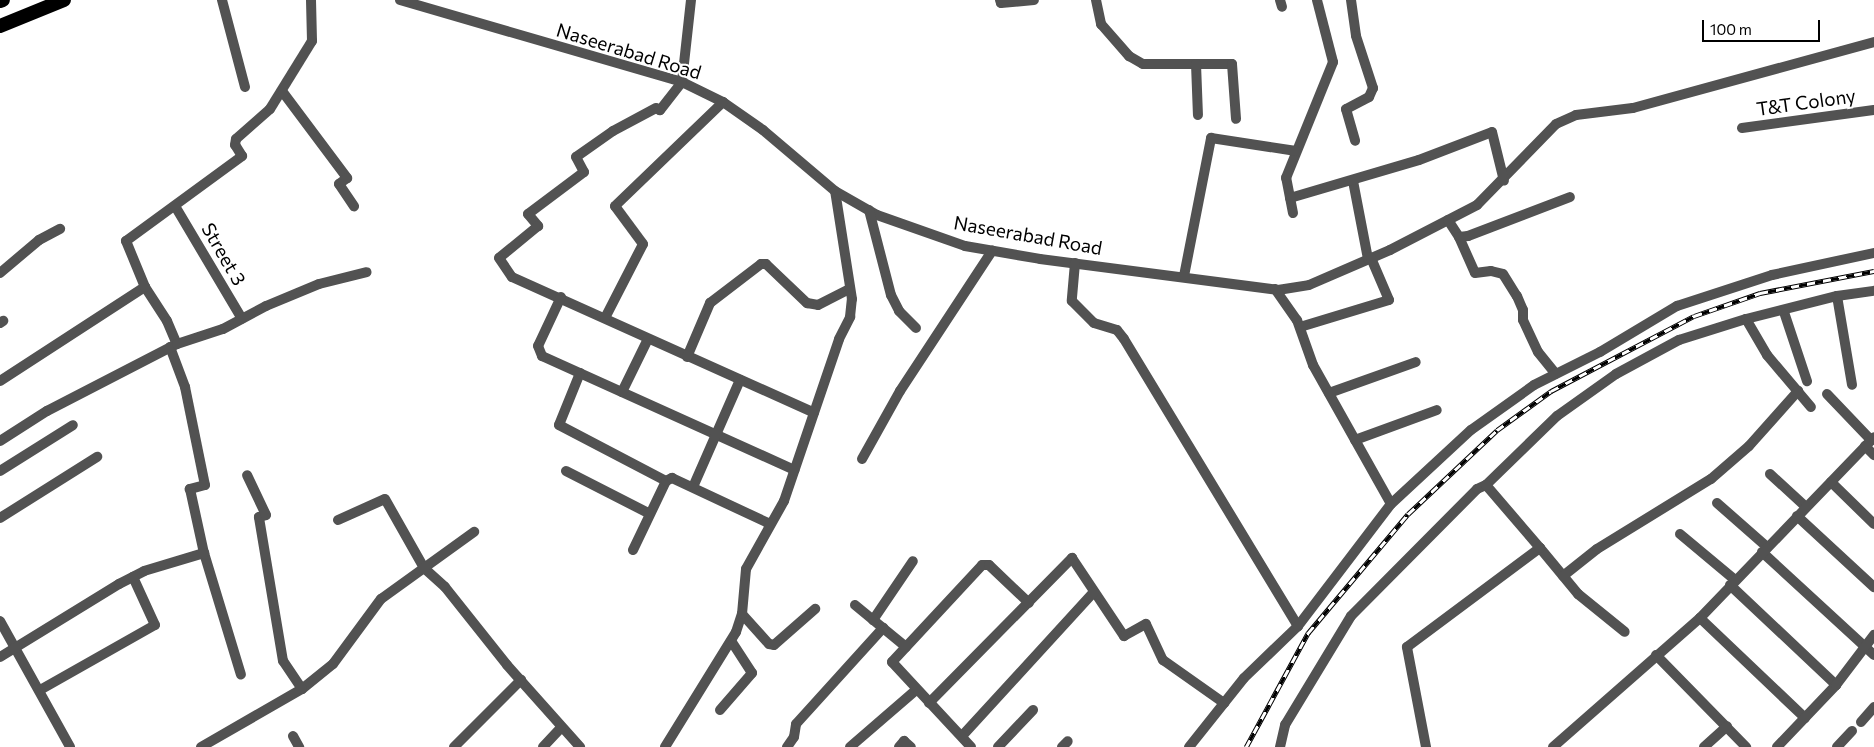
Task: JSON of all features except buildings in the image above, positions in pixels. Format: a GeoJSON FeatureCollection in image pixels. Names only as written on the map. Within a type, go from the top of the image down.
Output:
{"type":"FeatureCollection","features":[{"type":"Feature","properties":{"kind":"highway"},"geometry":{"type":"LineString","coordinates":[[0,20],[59,2]]}},
{"type":"Feature","properties":{"kind":"highway"},"geometry":{"type":"LineString","coordinates":[[0,26],[59,2]]}},
{"type":"Feature","properties":{"kind":"street"},"geometry":{"type":"LineString","coordinates":[[222,0],[245,87]]}},
{"type":"Feature","properties":{"kind":"street"},"geometry":{"type":"LineString","coordinates":[[241,675],[204,553],[190,488],[204,486],[174,345],[167,321],[145,287],[126,241],[242,156],[235,141],[270,108],[312,41],[311,0]]}},
{"type":"Feature","properties":{"kind":"street","name":"Naseerabad Road"},"geometry":{"type":"LineString","coordinates":[[400,0],[682,82],[723,102],[763,130],[835,191],[869,210],[965,246],[1075,263],[1275,289],[1309,285],[1370,259],[1477,205],[1504,181],[1524,155],[1556,124],[1576,115],[1621,109],[1874,42]]}},
{"type":"Feature","properties":{"kind":"street"},"geometry":{"type":"LineString","coordinates":[[691,0],[682,82],[660,110],[656,108],[613,131],[576,157],[584,172],[528,214],[538,226],[499,258],[512,277],[561,297],[687,357],[814,413]]}},
{"type":"Feature","properties":{"kind":"street"},"geometry":{"type":"LineString","coordinates":[[1000,0],[1001,3],[1034,0]]}},
{"type":"Feature","properties":{"kind":"street"},"geometry":{"type":"LineString","coordinates":[[1096,0],[1101,24],[1129,56],[1143,64],[1232,64],[1236,119]]}},
{"type":"Feature","properties":{"kind":"street"},"geometry":{"type":"LineString","coordinates":[[1293,213],[1286,178],[1333,62],[1317,0]]}},
{"type":"Feature","properties":{"kind":"street"},"geometry":{"type":"LineString","coordinates":[[1351,0],[1356,36],[1373,88],[1369,97],[1346,110],[1356,141]]}},
{"type":"Feature","properties":{"kind":"street"},"geometry":{"type":"LineString","coordinates":[[1196,64],[1198,115]]}},
{"type":"Feature","properties":{"kind":"street"},"geometry":{"type":"LineString","coordinates":[[282,91],[347,178],[339,184],[354,206]]}},
{"type":"Feature","properties":{"kind":"street"},"geometry":{"type":"LineString","coordinates":[[605,318],[644,244],[616,206],[723,102]]}},
{"type":"Feature","properties":{"kind":"street","name":"T&T Colony"},"geometry":{"type":"LineString","coordinates":[[1742,128],[1874,110]]}},
{"type":"Feature","properties":{"kind":"street"},"geometry":{"type":"LineString","coordinates":[[1290,198],[1352,181],[1492,132],[1504,181]]}},
{"type":"Feature","properties":{"kind":"street"},"geometry":{"type":"LineString","coordinates":[[1184,276],[1211,138],[1296,152]]}},
{"type":"Feature","properties":{"kind":"street"},"geometry":{"type":"LineString","coordinates":[[1300,327],[1389,300],[1370,259],[1352,181]]}},
{"type":"Feature","properties":{"kind":"street"},"geometry":{"type":"LineString","coordinates":[[665,747],[731,641],[742,614],[746,570],[784,501],[850,317],[850,289],[835,191]]}},
{"type":"Feature","properties":{"kind":"street"},"geometry":{"type":"LineString","coordinates":[[1459,237],[1570,197]]}},
{"type":"Feature","properties":{"kind":"street","name":"Street 3"},"geometry":{"type":"LineString","coordinates":[[175,206],[242,319]]}},
{"type":"Feature","properties":{"kind":"street"},"geometry":{"type":"LineString","coordinates":[[869,210],[891,295],[899,312],[916,328]]}},
{"type":"Feature","properties":{"kind":"street"},"geometry":{"type":"LineString","coordinates":[[1448,220],[1459,237],[1475,273],[1491,270],[1503,274],[1524,310],[1523,320],[1538,352],[1556,374]]}},
{"type":"Feature","properties":{"kind":"street"},"geometry":{"type":"LineString","coordinates":[[0,273],[39,240],[60,229]]}},
{"type":"Feature","properties":{"kind":"street"},"geometry":{"type":"LineString","coordinates":[[862,459],[900,391],[992,250]]}},
{"type":"Feature","properties":{"kind":"street"},"geometry":{"type":"LineString","coordinates":[[1189,747],[1244,678],[1298,626],[1391,504],[1472,430],[1534,385],[1677,306],[1772,275],[1874,253]]}},
{"type":"Feature","properties":{"kind":"street"},"geometry":{"type":"LineString","coordinates":[[1075,263],[1072,301],[1094,323],[1117,330],[1124,338],[1298,626]]}},
{"type":"Feature","properties":{"kind":"street"},"geometry":{"type":"LineString","coordinates":[[687,357],[710,303],[761,264],[766,264],[807,303],[818,305],[850,289]]}},
{"type":"Feature","properties":{"kind":"street"},"geometry":{"type":"LineString","coordinates":[[0,440],[47,411],[174,345],[223,330],[242,319],[319,284],[367,272]]}},
{"type":"Feature","properties":{"kind":"street"},"geometry":{"type":"LineString","coordinates":[[0,381],[145,287]]}},
{"type":"Feature","properties":{"kind":"street"},"geometry":{"type":"LineString","coordinates":[[1275,289],[1300,327],[1313,365],[1391,504]]}},
{"type":"Feature","properties":{"kind":"street"},"geometry":{"type":"LineString","coordinates":[[1280,747],[1285,725],[1351,616],[1476,489],[1486,485],[1557,416],[1616,374],[1679,340],[1746,319],[1784,312],[1838,296],[1874,291]]}},
{"type":"Feature","properties":{"kind":"street"},"geometry":{"type":"LineString","coordinates":[[1838,296],[1852,385]]}},
{"type":"Feature","properties":{"kind":"street"},"geometry":{"type":"LineString","coordinates":[[561,297],[538,346],[539,352],[580,373],[795,470]]}},
{"type":"Feature","properties":{"kind":"street"},"geometry":{"type":"LineString","coordinates":[[1784,312],[1807,381]]}},
{"type":"Feature","properties":{"kind":"street"},"geometry":{"type":"LineString","coordinates":[[1746,319],[1766,355],[1811,407]]}},
{"type":"Feature","properties":{"kind":"street"},"geometry":{"type":"LineString","coordinates":[[622,392],[648,339]]}},
{"type":"Feature","properties":{"kind":"street"},"geometry":{"type":"LineString","coordinates":[[1329,393],[1416,362]]}},
{"type":"Feature","properties":{"kind":"street"},"geometry":{"type":"LineString","coordinates":[[580,373],[559,425],[666,481]]}},
{"type":"Feature","properties":{"kind":"street"},"geometry":{"type":"LineString","coordinates":[[693,487],[740,380]]}},
{"type":"Feature","properties":{"kind":"street"},"geometry":{"type":"LineString","coordinates":[[1563,576],[1597,549],[1711,479],[1749,446],[1798,391]]}},
{"type":"Feature","properties":{"kind":"street"},"geometry":{"type":"LineString","coordinates":[[1827,394],[1870,441],[1874,455]]}},
{"type":"Feature","properties":{"kind":"street"},"geometry":{"type":"LineString","coordinates":[[1355,440],[1437,410]]}},
{"type":"Feature","properties":{"kind":"street"},"geometry":{"type":"LineString","coordinates":[[0,471],[73,424]]}},
{"type":"Feature","properties":{"kind":"street"},"geometry":{"type":"LineString","coordinates":[[1553,747],[1700,618],[1870,441]]}},
{"type":"Feature","properties":{"kind":"street"},"geometry":{"type":"LineString","coordinates":[[0,518],[97,457]]}},
{"type":"Feature","properties":{"kind":"street"},"geometry":{"type":"LineString","coordinates":[[566,471],[650,514]]}},
{"type":"Feature","properties":{"kind":"street"},"geometry":{"type":"LineString","coordinates":[[1770,474],[1806,507]]}},
{"type":"Feature","properties":{"kind":"street"},"geometry":{"type":"LineString","coordinates":[[247,475],[266,516],[259,517],[284,661],[302,689]]}},
{"type":"Feature","properties":{"kind":"street"},"geometry":{"type":"LineString","coordinates":[[632,550],[666,481],[672,478],[770,524]]}},
{"type":"Feature","properties":{"kind":"street"},"geometry":{"type":"LineString","coordinates":[[1831,482],[1874,524]]}},
{"type":"Feature","properties":{"kind":"street"},"geometry":{"type":"LineString","coordinates":[[1486,485],[1578,594],[1624,632]]}},
{"type":"Feature","properties":{"kind":"street"},"geometry":{"type":"LineString","coordinates":[[338,520],[385,499],[424,568],[445,587],[561,728],[580,747]]}},
{"type":"Feature","properties":{"kind":"street"},"geometry":{"type":"LineString","coordinates":[[1717,503],[1874,655]]}},
{"type":"Feature","properties":{"kind":"street"},"geometry":{"type":"LineString","coordinates":[[1797,516],[1874,588]]}},
{"type":"Feature","properties":{"kind":"street"},"geometry":{"type":"LineString","coordinates":[[201,747],[302,689],[333,664],[382,599],[474,532]]}},
{"type":"Feature","properties":{"kind":"street"},"geometry":{"type":"LineString","coordinates":[[1680,534],[1733,583],[1836,685]]}},
{"type":"Feature","properties":{"kind":"street"},"geometry":{"type":"LineString","coordinates":[[1426,747],[1407,647],[1540,548]]}},
{"type":"Feature","properties":{"kind":"street"},"geometry":{"type":"LineString","coordinates":[[0,657],[133,577],[204,553]]}},
{"type":"Feature","properties":{"kind":"street"},"geometry":{"type":"LineString","coordinates":[[929,703],[1072,558],[1124,636],[1146,624],[1164,660],[1224,703]]}},
{"type":"Feature","properties":{"kind":"street"},"geometry":{"type":"LineString","coordinates":[[874,620],[913,561]]}},
{"type":"Feature","properties":{"kind":"street"},"geometry":{"type":"LineString","coordinates":[[970,747],[962,736],[916,690],[892,662],[982,565],[989,565],[1029,603]]}},
{"type":"Feature","properties":{"kind":"street"},"geometry":{"type":"LineString","coordinates":[[40,690],[155,625],[133,577]]}},
{"type":"Feature","properties":{"kind":"street"},"geometry":{"type":"LineString","coordinates":[[962,736],[1094,592]]}},
{"type":"Feature","properties":{"kind":"street"},"geometry":{"type":"LineString","coordinates":[[854,606],[906,647]]}},
{"type":"Feature","properties":{"kind":"street"},"geometry":{"type":"LineString","coordinates":[[742,614],[769,644],[774,645],[815,609]]}},
{"type":"Feature","properties":{"kind":"street"},"geometry":{"type":"LineString","coordinates":[[1700,618],[1805,718]]}},
{"type":"Feature","properties":{"kind":"street"},"geometry":{"type":"LineString","coordinates":[[0,621],[70,747]]}},
{"type":"Feature","properties":{"kind":"street"},"geometry":{"type":"LineString","coordinates":[[787,747],[794,737],[796,724],[883,628]]}},
{"type":"Feature","properties":{"kind":"street"},"geometry":{"type":"LineString","coordinates":[[1777,747],[1836,685],[1874,635]]}},
{"type":"Feature","properties":{"kind":"street"},"geometry":{"type":"LineString","coordinates":[[720,710],[752,673],[731,641]]}},
{"type":"Feature","properties":{"kind":"street"},"geometry":{"type":"LineString","coordinates":[[1656,655],[1746,747]]}},
{"type":"Feature","properties":{"kind":"street"},"geometry":{"type":"LineString","coordinates":[[454,747],[521,680]]}},
{"type":"Feature","properties":{"kind":"street"},"geometry":{"type":"LineString","coordinates":[[850,747],[916,690]]}},
{"type":"Feature","properties":{"kind":"street"},"geometry":{"type":"LineString","coordinates":[[1861,722],[1874,707]]}},
{"type":"Feature","properties":{"kind":"street"},"geometry":{"type":"LineString","coordinates":[[998,747],[1033,710]]}},
{"type":"Feature","properties":{"kind":"street"},"geometry":{"type":"LineString","coordinates":[[1704,747],[1727,726]]}},
{"type":"Feature","properties":{"kind":"street"},"geometry":{"type":"LineString","coordinates":[[543,747],[561,728]]}},
{"type":"Feature","properties":{"kind":"street"},"geometry":{"type":"LineString","coordinates":[[1837,747],[1852,731]]}},
{"type":"Feature","properties":{"kind":"street"},"geometry":{"type":"LineString","coordinates":[[293,736],[299,747]]}},
{"type":"Feature","properties":{"kind":"street"},"geometry":{"type":"LineString","coordinates":[[900,747],[904,741],[911,747]]}},
{"type":"Feature","properties":{"kind":"railway"},"geometry":{"type":"LineString","coordinates":[[1246,747],[1308,633],[1408,514],[1497,430],[1551,391],[1694,316],[1760,293],[1874,271]]}}]}
